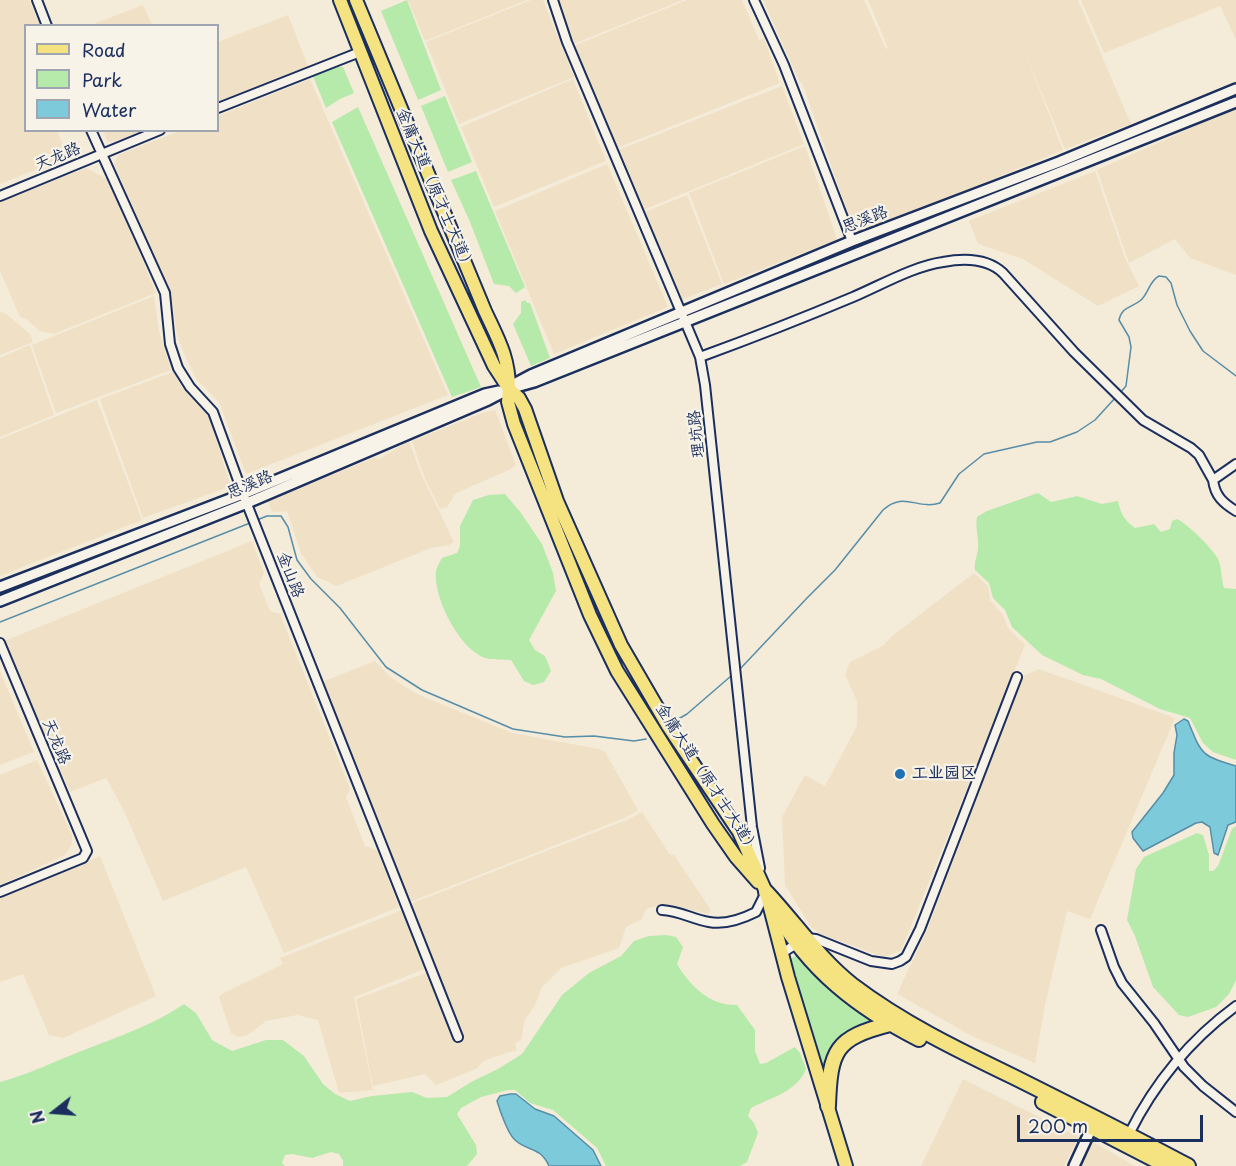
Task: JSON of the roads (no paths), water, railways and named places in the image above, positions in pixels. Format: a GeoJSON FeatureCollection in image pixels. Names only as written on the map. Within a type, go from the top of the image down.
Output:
{"type":"FeatureCollection","features":[{"type":"Feature","properties":{"kind":"highway"},"geometry":{"type":"LineString","coordinates":[[766,892],[830,981],[865,1008],[890,1024],[1167,1166]]}},
{"type":"Feature","properties":{"kind":"highway"},"geometry":{"type":"LineString","coordinates":[[801,940],[852,985],[894,1015],[954,1048],[1129,1134],[1188,1166]]}},
{"type":"Feature","properties":{"kind":"highway"},"geometry":{"type":"LineString","coordinates":[[828,1106],[830,1073],[836,1054],[855,1034],[890,1024]]}},
{"type":"Feature","properties":{"kind":"main road","name":"金庸大道（原才士大道）"},"geometry":{"type":"LineString","coordinates":[[340,0],[431,231],[494,366],[525,409],[557,501],[621,645],[669,728],[739,832],[766,892]]}},
{"type":"Feature","properties":{"kind":"main road","name":"金庸大道（原才士大道）"},"geometry":{"type":"LineString","coordinates":[[356,0],[503,348],[509,371],[508,402],[514,424],[590,615],[617,671],[713,824],[736,857],[766,892]]}},
{"type":"Feature","properties":{"kind":"main road"},"geometry":{"type":"LineString","coordinates":[[657,735],[669,728]]}},
{"type":"Feature","properties":{"kind":"main road"},"geometry":{"type":"LineString","coordinates":[[766,892],[846,1166]]}},
{"type":"Feature","properties":{"kind":"street"},"geometry":{"type":"LineString","coordinates":[[37,0],[46,24]]}},
{"type":"Feature","properties":{"kind":"street","name":"理坑路"},"geometry":{"type":"LineString","coordinates":[[552,0],[567,42],[700,357],[705,385],[752,827],[766,892]]}},
{"type":"Feature","properties":{"kind":"street"},"geometry":{"type":"LineString","coordinates":[[753,0],[784,65],[852,241]]}},
{"type":"Feature","properties":{"kind":"street"},"geometry":{"type":"LineString","coordinates":[[219,108],[360,52]]}},
{"type":"Feature","properties":{"kind":"street","name":"思溪路"},"geometry":{"type":"LineString","coordinates":[[0,601],[245,498],[488,400],[509,389],[534,382],[683,318],[852,241],[1056,163],[1236,89]]}},
{"type":"Feature","properties":{"kind":"street","name":"思溪路"},"geometry":{"type":"LineString","coordinates":[[683,318],[1236,102]]}},
{"type":"Feature","properties":{"kind":"street","name":"金山路"},"geometry":{"type":"LineString","coordinates":[[92,132],[165,293],[170,344],[178,368],[190,387],[213,412],[458,1037]]}},
{"type":"Feature","properties":{"kind":"street","name":"天龙路"},"geometry":{"type":"LineString","coordinates":[[0,196],[155,132]]}},
{"type":"Feature","properties":{"kind":"street"},"geometry":{"type":"LineString","coordinates":[[700,357],[774,330],[927,265],[958,260],[984,261],[994,265],[1003,273],[1074,352],[1143,420],[1191,448],[1205,464],[1220,500],[1236,511]]}},
{"type":"Feature","properties":{"kind":"street"},"geometry":{"type":"LineString","coordinates":[[1213,480],[1236,464]]}},
{"type":"Feature","properties":{"kind":"street","name":"思溪路"},"geometry":{"type":"LineString","coordinates":[[0,587],[245,498]]}},
{"type":"Feature","properties":{"kind":"street","name":"天龙路"},"geometry":{"type":"LineString","coordinates":[[0,643],[87,851],[83,858],[0,892]]}},
{"type":"Feature","properties":{"kind":"street"},"geometry":{"type":"LineString","coordinates":[[782,953],[801,940],[816,939],[883,964],[900,962],[906,957],[920,929],[1017,677]]}},
{"type":"Feature","properties":{"kind":"street"},"geometry":{"type":"LineString","coordinates":[[662,910],[679,911],[710,922],[733,921],[756,912],[766,892]]}},
{"type":"Feature","properties":{"kind":"street"},"geometry":{"type":"LineString","coordinates":[[1101,930],[1122,983],[1154,1023],[1179,1060],[1203,1086],[1236,1112]]}},
{"type":"Feature","properties":{"kind":"street"},"geometry":{"type":"LineString","coordinates":[[1129,1134],[1151,1096],[1179,1060],[1210,1025],[1236,1006]]}},
{"type":"Feature","properties":{"kind":"street"},"geometry":{"type":"LineString","coordinates":[[1074,1166],[1092,1127]]}},
{"type":"Feature","properties":{"kind":"water"},"geometry":{"type":"Polygon","coordinates":[[[1184,719],[1188,721],[1196,741],[1204,752],[1215,759],[1236,766],[1236,822],[1228,825],[1218,855],[1214,853],[1210,827],[1202,822],[1143,851],[1133,838],[1132,832],[1163,793],[1174,775],[1177,735],[1175,725],[1184,719]]]}},
{"type":"Feature","properties":{"kind":"water"},"geometry":{"type":"Polygon","coordinates":[[[516,1094],[535,1109],[554,1116],[593,1150],[601,1166],[549,1166],[542,1155],[520,1144],[507,1128],[497,1101],[500,1096],[516,1094]]]}},
{"type":"Feature","properties":{"kind":"waterway"},"geometry":{"type":"LineString","coordinates":[[1120,393],[1126,386],[1131,347],[1129,337],[1119,320],[1120,315],[1138,303],[1159,276],[1166,277],[1171,283],[1177,305],[1203,351],[1236,376]]}},
{"type":"Feature","properties":{"kind":"waterway"},"geometry":{"type":"LineString","coordinates":[[740,669],[835,570],[883,510],[904,501],[932,505],[940,503],[959,474],[984,454],[1037,442],[1050,442],[1077,432],[1095,420],[1116,397]]}},
{"type":"Feature","properties":{"kind":"waterway"},"geometry":{"type":"LineString","coordinates":[[257,520],[267,516],[281,516],[288,527],[297,560],[311,579],[340,608],[386,667],[422,690],[513,729],[565,737],[594,736],[634,741],[646,739]]}},
{"type":"Feature","properties":{"kind":"waterway"},"geometry":{"type":"LineString","coordinates":[[0,622],[250,523]]}},
{"type":"Feature","properties":{"kind":"waterway"},"geometry":{"type":"LineString","coordinates":[[673,722],[687,714],[731,676]]}},
{"type":"Feature","properties":{"kind":"place","name":"工业园区"},"geometry":{"type":"Point","coordinates":[900,774]}}]}
